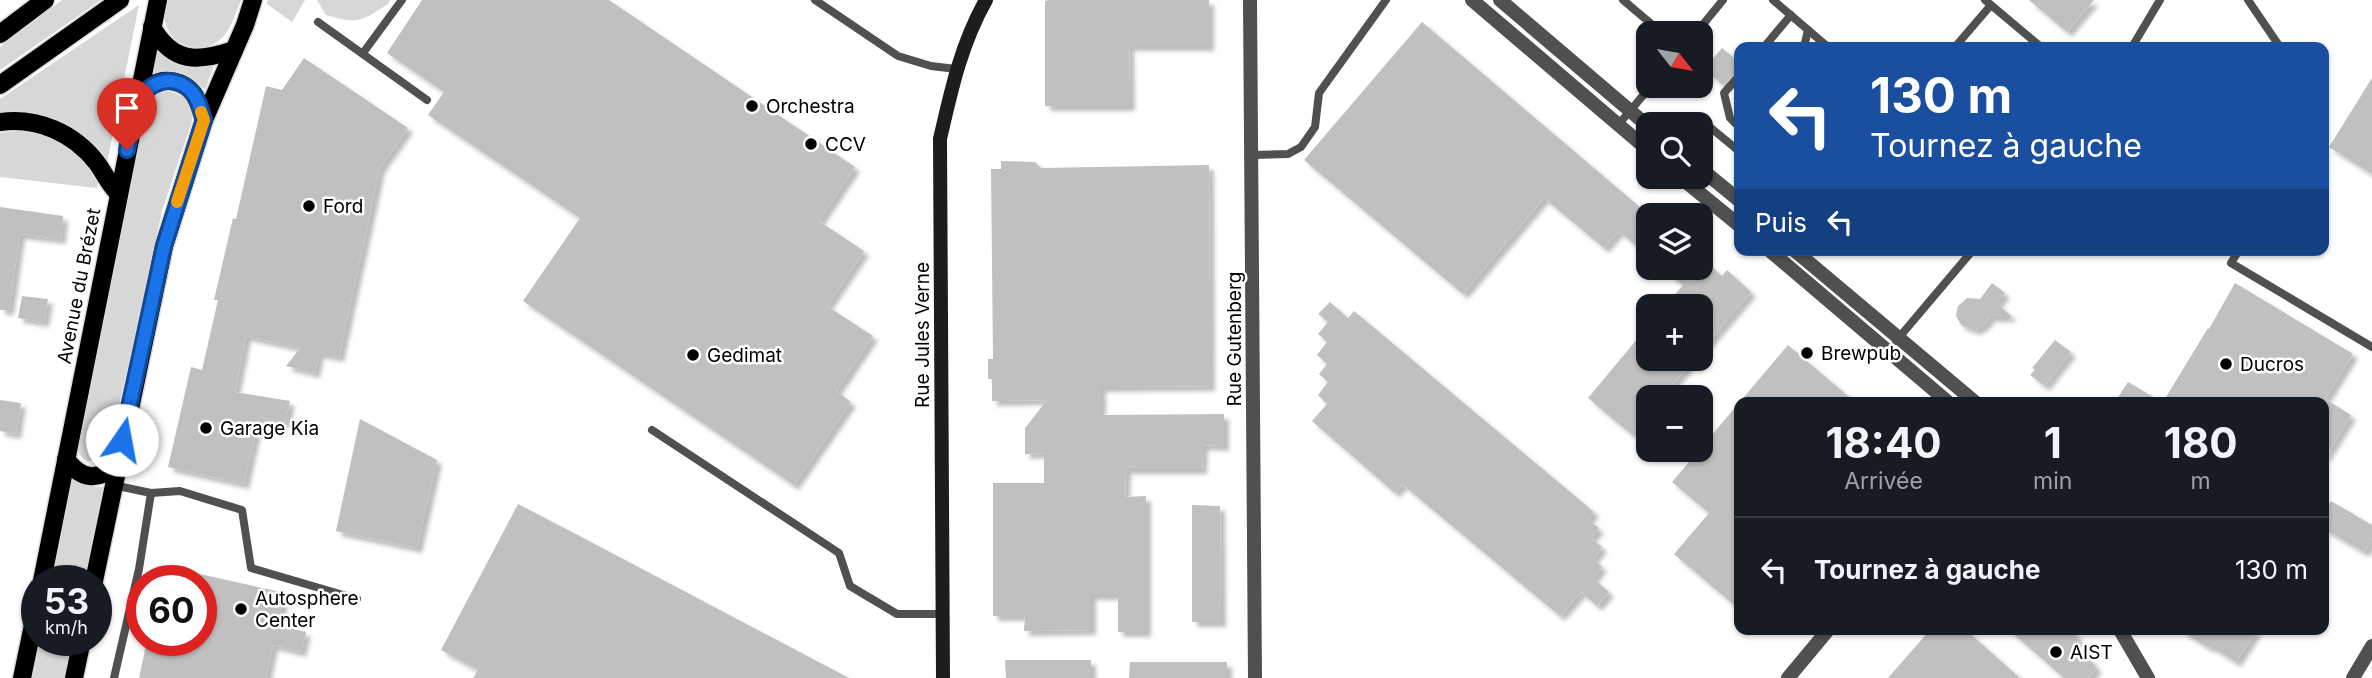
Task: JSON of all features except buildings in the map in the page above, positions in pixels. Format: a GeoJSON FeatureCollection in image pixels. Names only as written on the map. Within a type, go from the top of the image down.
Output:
{"type":"FeatureCollection","features":[{"type":"Feature","properties":{"kind":"main road"},"geometry":{"type":"LineString","coordinates":[[0,34],[46,0]]}},
{"type":"Feature","properties":{"kind":"main road"},"geometry":{"type":"LineString","coordinates":[[0,85],[120,0]]}},
{"type":"Feature","properties":{"kind":"main road","name":"Avenue du Brézet"},"geometry":{"type":"LineString","coordinates":[[45,565],[158,0]]}},
{"type":"Feature","properties":{"kind":"main road"},"geometry":{"type":"LineString","coordinates":[[97,565],[164,246],[204,120],[253,0]]}},
{"type":"Feature","properties":{"kind":"main road","name":"Rue Jules Verne"},"geometry":{"type":"LineString","coordinates":[[943,678],[940,139],[956,69],[975,20],[986,0]]}},
{"type":"Feature","properties":{"kind":"main road"},"geometry":{"type":"LineString","coordinates":[[152,27],[160,41],[184,57],[201,59],[234,50]]}},
{"type":"Feature","properties":{"kind":"main road"},"geometry":{"type":"LineString","coordinates":[[136,105],[149,87],[160,81],[173,81],[192,91],[204,120]]}},
{"type":"Feature","properties":{"kind":"main road"},"geometry":{"type":"LineString","coordinates":[[0,122],[44,125],[75,140],[103,171],[109,186],[119,194]]}},
{"type":"Feature","properties":{"kind":"main road"},"geometry":{"type":"LineString","coordinates":[[66,458],[79,472],[89,476],[106,475],[117,466]]}},
{"type":"Feature","properties":{"kind":"main road"},"geometry":{"type":"LineString","coordinates":[[22,678],[27,656]]}},
{"type":"Feature","properties":{"kind":"main road"},"geometry":{"type":"LineString","coordinates":[[74,678],[79,656]]}},
{"type":"Feature","properties":{"kind":"street","name":"Rue Gutenberg"},"geometry":{"type":"LineString","coordinates":[[1250,0],[1255,678]]}},
{"type":"Feature","properties":{"kind":"street"},"geometry":{"type":"LineString","coordinates":[[1472,0],[1636,140]]}},
{"type":"Feature","properties":{"kind":"street"},"geometry":{"type":"LineString","coordinates":[[1500,0],[1636,116]]}},
{"type":"Feature","properties":{"kind":"street"},"geometry":{"type":"LineString","coordinates":[[1713,179],[1734,196]]}},
{"type":"Feature","properties":{"kind":"street"},"geometry":{"type":"LineString","coordinates":[[1695,189],[1734,221]]}},
{"type":"Feature","properties":{"kind":"street"},"geometry":{"type":"LineString","coordinates":[[1780,256],[1942,397]]}},
{"type":"Feature","properties":{"kind":"street"},"geometry":{"type":"LineString","coordinates":[[1801,256],[1969,397]]}},
{"type":"Feature","properties":{"kind":"street"},"geometry":{"type":"LineString","coordinates":[[1788,678],[1824,635]]}},
{"type":"Feature","properties":{"kind":"street"},"geometry":{"type":"LineString","coordinates":[[2123,635],[2148,678]]}},
{"type":"Feature","properties":{"kind":"street"},"geometry":{"type":"LineString","coordinates":[[2353,678],[2372,646]]}},
{"type":"Feature","properties":{"kind":"lane"},"geometry":{"type":"LineString","coordinates":[[363,53],[402,0]]}},
{"type":"Feature","properties":{"kind":"lane"},"geometry":{"type":"LineString","coordinates":[[816,0],[898,56],[931,66],[956,69]]}},
{"type":"Feature","properties":{"kind":"lane"},"geometry":{"type":"LineString","coordinates":[[1252,155],[1288,154],[1301,147],[1315,127],[1319,93],[1386,0]]}},
{"type":"Feature","properties":{"kind":"lane"},"geometry":{"type":"LineString","coordinates":[[1623,0],[1648,21]]}},
{"type":"Feature","properties":{"kind":"lane"},"geometry":{"type":"LineString","coordinates":[[1706,21],[1723,0]]}},
{"type":"Feature","properties":{"kind":"lane"},"geometry":{"type":"LineString","coordinates":[[1773,0],[1822,42]]}},
{"type":"Feature","properties":{"kind":"lane"},"geometry":{"type":"LineString","coordinates":[[2135,42],[2160,0]]}},
{"type":"Feature","properties":{"kind":"lane"},"geometry":{"type":"LineString","coordinates":[[2248,0],[2277,42]]}},
{"type":"Feature","properties":{"kind":"lane"},"geometry":{"type":"LineString","coordinates":[[1959,42],[1988,3],[2035,42]]}},
{"type":"Feature","properties":{"kind":"lane"},"geometry":{"type":"LineString","coordinates":[[1768,42],[1791,15]]}},
{"type":"Feature","properties":{"kind":"lane"},"geometry":{"type":"LineString","coordinates":[[318,22],[428,100]]}},
{"type":"Feature","properties":{"kind":"lane"},"geometry":{"type":"LineString","coordinates":[[1805,42],[1808,30]]}},
{"type":"Feature","properties":{"kind":"lane"},"geometry":{"type":"LineString","coordinates":[[1734,82],[1724,93],[1730,118],[1734,122]]}},
{"type":"Feature","properties":{"kind":"lane"},"geometry":{"type":"LineString","coordinates":[[1618,125],[1641,98]]}},
{"type":"Feature","properties":{"kind":"lane"},"geometry":{"type":"LineString","coordinates":[[1713,130],[1734,147]]}},
{"type":"Feature","properties":{"kind":"lane"},"geometry":{"type":"LineString","coordinates":[[1888,352],[1968,256]]}},
{"type":"Feature","properties":{"kind":"lane"},"geometry":{"type":"LineString","coordinates":[[2235,256],[2231,263],[2372,347]]}},
{"type":"Feature","properties":{"kind":"lane"},"geometry":{"type":"LineString","coordinates":[[652,430],[839,553],[850,586],[897,614],[942,614]]}},
{"type":"Feature","properties":{"kind":"lane"},"geometry":{"type":"LineString","coordinates":[[113,485],[150,493],[180,491],[242,510],[251,568],[357,599]]}},
{"type":"Feature","properties":{"kind":"lane"},"geometry":{"type":"LineString","coordinates":[[114,678],[139,569],[150,493]]}},
{"type":"Feature","properties":{"kind":"shaded area"},"geometry":{"type":"Polygon","coordinates":[[[62,0],[101,0],[0,70],[0,47],[62,0]]]}},
{"type":"Feature","properties":{"kind":"shaded area"},"geometry":{"type":"Polygon","coordinates":[[[168,0],[241,0],[232,23],[222,38],[201,48],[185,45],[172,36],[165,21],[168,0]]]}},
{"type":"Feature","properties":{"kind":"shaded area"},"geometry":{"type":"Polygon","coordinates":[[[268,0],[305,0],[292,22],[267,4],[268,0]]]}},
{"type":"Feature","properties":{"kind":"shaded area"},"geometry":{"type":"Polygon","coordinates":[[[317,0],[390,0],[388,4],[359,20],[346,20],[326,15],[317,0]]]}},
{"type":"Feature","properties":{"kind":"shaded area"},"geometry":{"type":"Polygon","coordinates":[[[139,5],[107,163],[82,137],[61,122],[37,115],[0,115],[0,99],[139,5]]]}},
{"type":"Feature","properties":{"kind":"shaded area"},"geometry":{"type":"Polygon","coordinates":[[[157,46],[163,53],[183,65],[215,63],[205,90],[181,72],[151,75],[157,46]]]}},
{"type":"Feature","properties":{"kind":"shaded area"},"geometry":{"type":"Polygon","coordinates":[[[163,90],[186,96],[193,110],[192,121],[162,211],[109,452],[87,461],[77,448],[147,103],[163,90]]]}},
{"type":"Feature","properties":{"kind":"shaded area"},"geometry":{"type":"Polygon","coordinates":[[[26,130],[52,137],[68,145],[99,178],[97,188],[0,177],[0,133],[26,130]]]}},
{"type":"Feature","properties":{"kind":"shaded area"},"geometry":{"type":"Polygon","coordinates":[[[70,478],[104,487],[88,565],[53,565],[70,478]]]}},
{"type":"Feature","properties":{"kind":"shaded area"},"geometry":{"type":"Polygon","coordinates":[[[36,656],[69,656],[65,678],[32,678],[36,656]]]}},
{"type":"Feature","properties":{"kind":"slow traffic"},"geometry":{"type":"LineString","coordinates":[[177,202],[204,120],[201,112]]}},
{"type":"Feature","properties":{"kind":"place","name":"Orchestra"},"geometry":{"type":"Point","coordinates":[752,106]}},
{"type":"Feature","properties":{"kind":"place","name":"CCV"},"geometry":{"type":"Point","coordinates":[811,144]}},
{"type":"Feature","properties":{"kind":"place","name":"Ford"},"geometry":{"type":"Point","coordinates":[309,206]}},
{"type":"Feature","properties":{"kind":"place","name":"Brewpub"},"geometry":{"type":"Point","coordinates":[1807,353]}},
{"type":"Feature","properties":{"kind":"place","name":"Gedimat"},"geometry":{"type":"Point","coordinates":[693,355]}},
{"type":"Feature","properties":{"kind":"place","name":"Ducros"},"geometry":{"type":"Point","coordinates":[2226,364]}},
{"type":"Feature","properties":{"kind":"place","name":"Garage Kia"},"geometry":{"type":"Point","coordinates":[206,428]}},
{"type":"Feature","properties":{"kind":"place","name":"Autosphere Center"},"geometry":{"type":"Point","coordinates":[241,609]}},
{"type":"Feature","properties":{"kind":"place","name":"AIST"},"geometry":{"type":"Point","coordinates":[2056,652]}},
{"type":"Feature","properties":{"kind":"route"},"geometry":{"type":"LineString","coordinates":[[122,440],[164,246],[204,120],[192,91],[173,81],[160,81],[149,87],[136,105],[127,150]]}}]}
